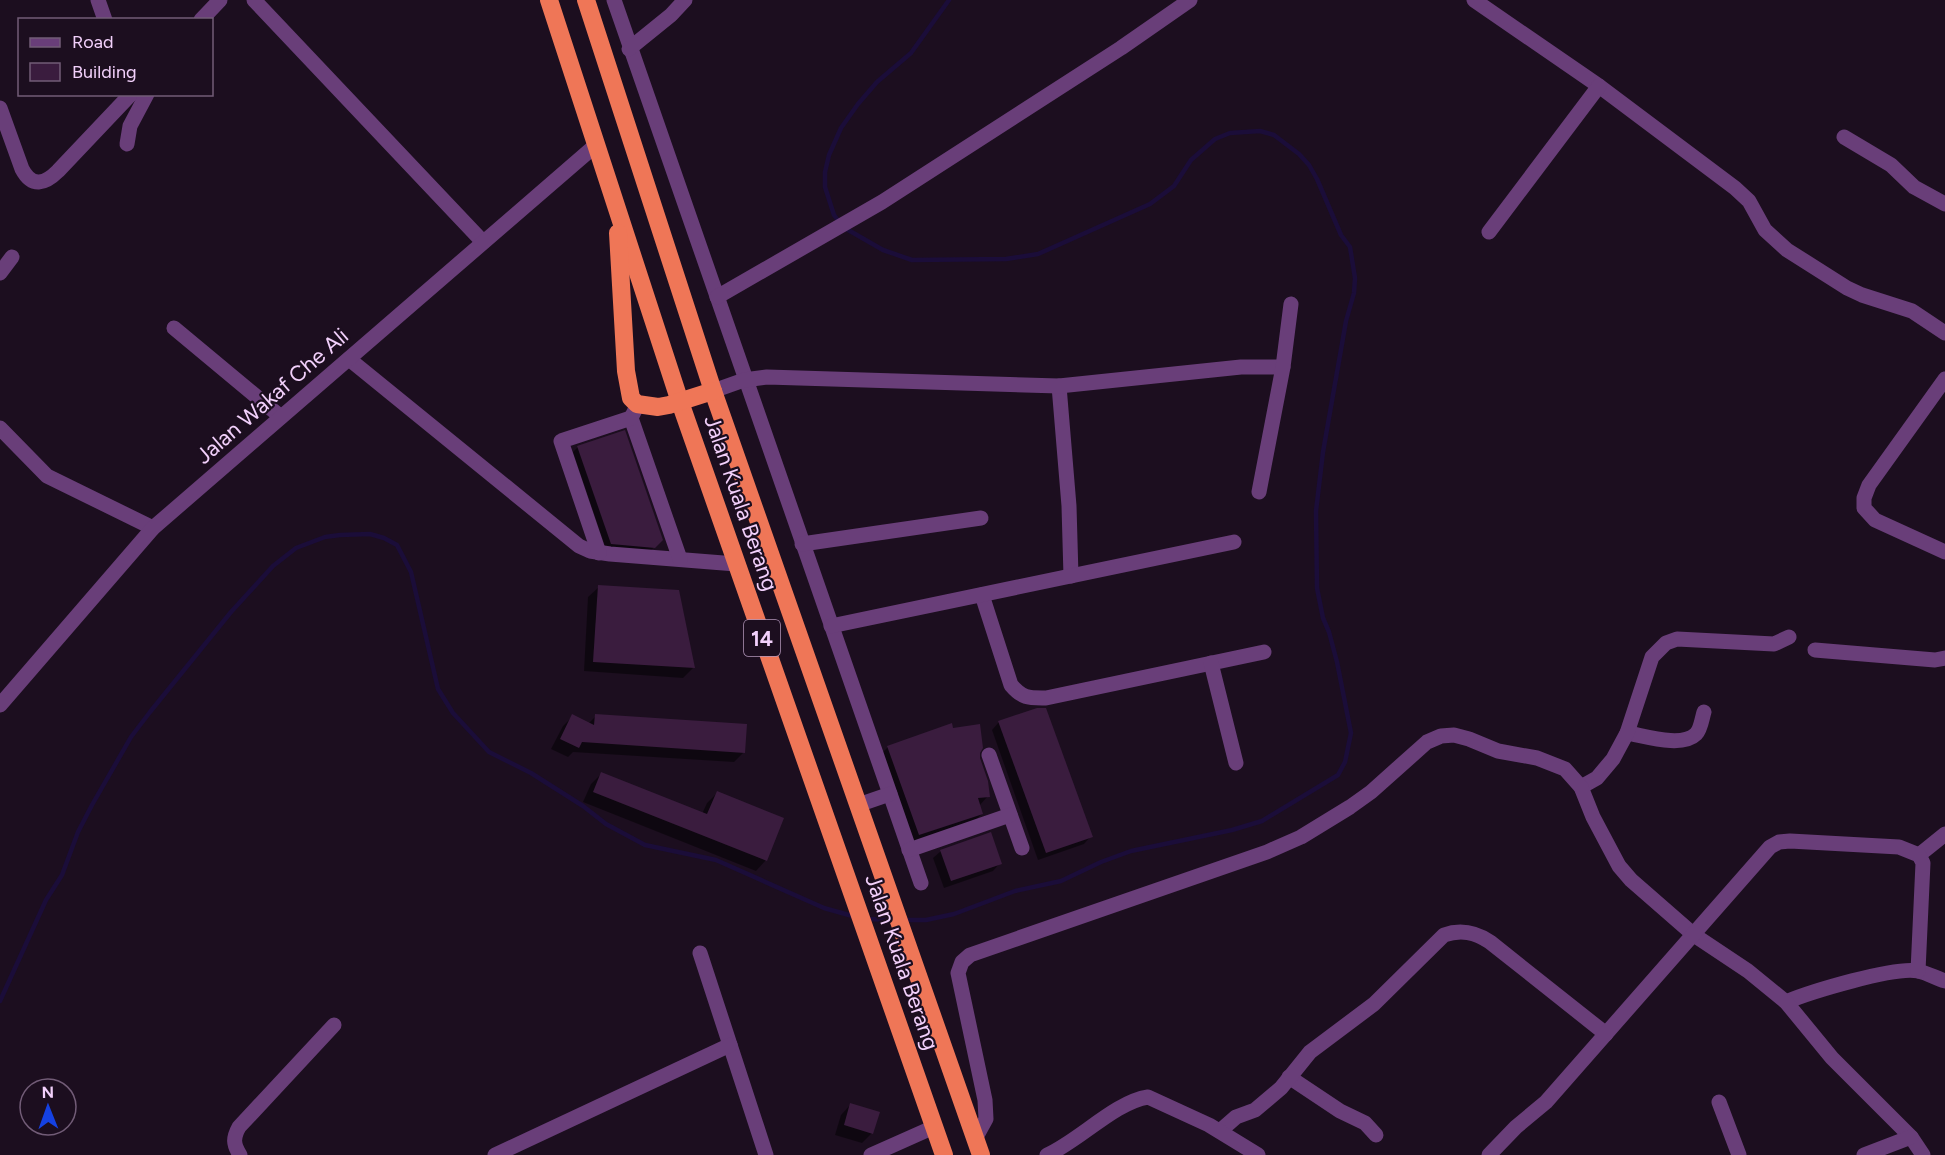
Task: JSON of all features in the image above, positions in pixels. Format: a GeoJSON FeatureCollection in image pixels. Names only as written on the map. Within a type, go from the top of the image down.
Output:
{"type":"FeatureCollection","features":[{"type":"Feature","properties":{"kind":"highway","name":"Jalan Kuala Berang"},"geometry":{"type":"LineString","coordinates":[[549,0],[680,402],[944,1155]]}},
{"type":"Feature","properties":{"kind":"highway","name":"Jalan Kuala Berang"},"geometry":{"type":"LineString","coordinates":[[586,0],[713,391],[978,1147]]}},
{"type":"Feature","properties":{"kind":"highway"},"geometry":{"type":"LineString","coordinates":[[617,207],[627,385],[634,411],[680,402],[713,391]]}},
{"type":"Feature","properties":{"kind":"street"},"geometry":{"type":"LineString","coordinates":[[98,0],[104,18]]}},
{"type":"Feature","properties":{"kind":"street"},"geometry":{"type":"LineString","coordinates":[[203,18],[220,0]]}},
{"type":"Feature","properties":{"kind":"street"},"geometry":{"type":"LineString","coordinates":[[254,0],[483,242]]}},
{"type":"Feature","properties":{"kind":"street"},"geometry":{"type":"LineString","coordinates":[[614,0],[744,380],[921,883]]}},
{"type":"Feature","properties":{"kind":"street"},"geometry":{"type":"LineString","coordinates":[[629,49],[671,15],[685,0]]}},
{"type":"Feature","properties":{"kind":"street"},"geometry":{"type":"LineString","coordinates":[[717,297],[882,202],[1121,48],[1190,0]]}},
{"type":"Feature","properties":{"kind":"street"},"geometry":{"type":"LineString","coordinates":[[1474,0],[1599,86],[1742,194],[1749,201],[1765,230],[1787,250],[1847,288],[1912,311],[1945,333]]}},
{"type":"Feature","properties":{"kind":"street"},"geometry":{"type":"LineString","coordinates":[[1489,232],[1599,86]]}},
{"type":"Feature","properties":{"kind":"street"},"geometry":{"type":"LineString","coordinates":[[0,108],[26,177],[40,183],[49,180],[129,96]]}},
{"type":"Feature","properties":{"kind":"street"},"geometry":{"type":"LineString","coordinates":[[127,144],[130,126],[146,96]]}},
{"type":"Feature","properties":{"kind":"street"},"geometry":{"type":"LineString","coordinates":[[1844,136],[1890,165],[1914,187],[1945,204]]}},
{"type":"Feature","properties":{"kind":"street","name":"Jalan Wakaf Che Ali"},"geometry":{"type":"LineString","coordinates":[[0,705],[153,528],[596,145]]}},
{"type":"Feature","properties":{"kind":"street"},"geometry":{"type":"LineString","coordinates":[[0,273],[12,257]]}},
{"type":"Feature","properties":{"kind":"street"},"geometry":{"type":"LineString","coordinates":[[1259,492],[1283,367],[1291,304]]}},
{"type":"Feature","properties":{"kind":"street"},"geometry":{"type":"LineString","coordinates":[[174,328],[281,417]]}},
{"type":"Feature","properties":{"kind":"street"},"geometry":{"type":"LineString","coordinates":[[349,358],[579,546],[599,553],[736,564]]}},
{"type":"Feature","properties":{"kind":"street"},"geometry":{"type":"LineString","coordinates":[[713,391],[744,380],[767,377],[1059,386],[1241,367],[1283,367]]}},
{"type":"Feature","properties":{"kind":"street"},"geometry":{"type":"LineString","coordinates":[[1945,379],[1869,485],[1864,498],[1864,508],[1875,520],[1945,552]]}},
{"type":"Feature","properties":{"kind":"street"},"geometry":{"type":"LineString","coordinates":[[1059,386],[1069,506],[1071,576]]}},
{"type":"Feature","properties":{"kind":"street"},"geometry":{"type":"LineString","coordinates":[[599,553],[561,441],[634,411],[680,560]]}},
{"type":"Feature","properties":{"kind":"street"},"geometry":{"type":"LineString","coordinates":[[0,428],[48,476],[153,528]]}},
{"type":"Feature","properties":{"kind":"street"},"geometry":{"type":"LineString","coordinates":[[802,544],[981,518]]}},
{"type":"Feature","properties":{"kind":"street"},"geometry":{"type":"LineString","coordinates":[[831,626],[1234,542]]}},
{"type":"Feature","properties":{"kind":"street"},"geometry":{"type":"LineString","coordinates":[[982,594],[1011,685],[1019,695],[1030,698],[1046,698],[1264,652]]}},
{"type":"Feature","properties":{"kind":"street"},"geometry":{"type":"LineString","coordinates":[[1581,787],[1604,772],[1627,733],[1652,657],[1666,643],[1677,639],[1774,644],[1789,637]]}},
{"type":"Feature","properties":{"kind":"street"},"geometry":{"type":"LineString","coordinates":[[1815,650],[1935,660],[1945,658]]}},
{"type":"Feature","properties":{"kind":"street"},"geometry":{"type":"LineString","coordinates":[[1211,663],[1236,763]]}},
{"type":"Feature","properties":{"kind":"street"},"geometry":{"type":"LineString","coordinates":[[1627,733],[1672,741],[1686,740],[1697,733],[1704,712]]}},
{"type":"Feature","properties":{"kind":"street"},"geometry":{"type":"LineString","coordinates":[[978,1147],[986,1119],[985,1100],[957,973],[962,962],[970,955],[1268,852],[1301,837],[1371,792],[1427,742],[1441,736],[1454,735],[1498,751],[1538,758],[1565,768],[1581,787],[1593,817],[1619,866],[1642,891],[1694,935],[1748,971],[1786,1002],[1832,1058],[1911,1137],[1923,1155]]}},
{"type":"Feature","properties":{"kind":"street"},"geometry":{"type":"LineString","coordinates":[[989,755],[1022,848]]}},
{"type":"Feature","properties":{"kind":"street"},"geometry":{"type":"LineString","coordinates":[[858,805],[890,794]]}},
{"type":"Feature","properties":{"kind":"street"},"geometry":{"type":"LineString","coordinates":[[909,849],[1010,815]]}},
{"type":"Feature","properties":{"kind":"street"},"geometry":{"type":"LineString","coordinates":[[1918,855],[1945,834]]}},
{"type":"Feature","properties":{"kind":"street"},"geometry":{"type":"LineString","coordinates":[[1489,1155],[1516,1127],[1546,1102],[1770,847],[1779,842],[1899,847],[1918,855],[1923,863],[1918,971]]}},
{"type":"Feature","properties":{"kind":"street"},"geometry":{"type":"LineString","coordinates":[[1220,1131],[1236,1117],[1256,1110],[1281,1088],[1310,1052],[1369,1008],[1444,935],[1454,932],[1467,931],[1479,934],[1606,1034]]}},
{"type":"Feature","properties":{"kind":"street"},"geometry":{"type":"LineString","coordinates":[[700,953],[766,1155]]}},
{"type":"Feature","properties":{"kind":"street"},"geometry":{"type":"LineString","coordinates":[[1786,1002],[1802,995],[1898,970],[1918,971],[1945,981]]}},
{"type":"Feature","properties":{"kind":"street"},"geometry":{"type":"LineString","coordinates":[[240,1155],[234,1145],[239,1127],[334,1025]]}},
{"type":"Feature","properties":{"kind":"street"},"geometry":{"type":"LineString","coordinates":[[495,1155],[730,1044]]}},
{"type":"Feature","properties":{"kind":"street"},"geometry":{"type":"LineString","coordinates":[[1289,1077],[1340,1111],[1365,1123],[1376,1135]]}},
{"type":"Feature","properties":{"kind":"street"},"geometry":{"type":"LineString","coordinates":[[1047,1155],[1070,1143],[1127,1104],[1148,1097],[1220,1131],[1258,1155]]}},
{"type":"Feature","properties":{"kind":"street"},"geometry":{"type":"LineString","coordinates":[[1719,1102],[1739,1155]]}},
{"type":"Feature","properties":{"kind":"street"},"geometry":{"type":"LineString","coordinates":[[871,1155],[934,1127]]}},
{"type":"Feature","properties":{"kind":"street"},"geometry":{"type":"LineString","coordinates":[[1864,1155],[1911,1137]]}},
{"type":"Feature","properties":{"kind":"building"},"geometry":{"type":"Polygon","coordinates":[[[625,430],[663,540],[655,548],[611,544],[577,446],[625,430]]]}},
{"type":"Feature","properties":{"kind":"building"},"geometry":{"type":"Polygon","coordinates":[[[598,585],[679,590],[695,668],[593,662],[598,585]]]}},
{"type":"Feature","properties":{"kind":"building"},"geometry":{"type":"Polygon","coordinates":[[[1037,708],[1046,708],[1093,837],[1046,853],[998,721],[1037,708]]]}},
{"type":"Feature","properties":{"kind":"building"},"geometry":{"type":"Polygon","coordinates":[[[572,714],[594,725],[595,714],[747,724],[745,753],[582,742],[579,748],[560,739],[572,714]]]}},
{"type":"Feature","properties":{"kind":"building"},"geometry":{"type":"Polygon","coordinates":[[[952,723],[953,728],[980,724],[983,748],[980,758],[988,781],[990,797],[978,798],[983,814],[919,835],[887,746],[952,723]]]}},
{"type":"Feature","properties":{"kind":"building"},"geometry":{"type":"Polygon","coordinates":[[[601,772],[707,814],[717,791],[784,818],[767,861],[593,792],[601,772]]]}},
{"type":"Feature","properties":{"kind":"building"},"geometry":{"type":"Polygon","coordinates":[[[991,832],[1002,864],[951,881],[940,850],[991,832]]]}},
{"type":"Feature","properties":{"kind":"building"},"geometry":{"type":"Polygon","coordinates":[[[850,1103],[880,1112],[873,1134],[844,1125],[850,1103]]]}},
{"type":"Feature","properties":{"kind":"waterway"},"geometry":{"type":"LineString","coordinates":[[903,920],[926,920],[954,914],[1015,891],[1061,881],[1131,851],[1232,830],[1262,821],[1338,775],[1345,762],[1351,733],[1337,662],[1323,618],[1317,588],[1316,511],[1323,452],[1355,278],[1350,247],[1341,235],[1317,179],[1299,154],[1274,135],[1260,131],[1230,133],[1215,139],[1191,160],[1174,186],[1150,204],[1038,254],[1006,259],[912,260],[883,250],[843,227],[834,215],[825,187],[825,172],[829,155],[841,128],[858,104],[877,82],[911,53],[949,0]]}},
{"type":"Feature","properties":{"kind":"waterway"},"geometry":{"type":"LineString","coordinates":[[0,1001],[46,900],[62,875],[78,832],[131,737],[231,612],[273,566],[296,548],[325,537],[340,535],[370,534],[397,545],[411,572],[438,689],[453,713],[489,752],[531,773],[583,806],[606,824],[645,845],[716,860],[824,908],[856,917]]}},
{"type":"Feature","properties":{"kind":"waterway"},"geometry":{"type":"LineString","coordinates":[[867,919],[894,920]]}}]}
